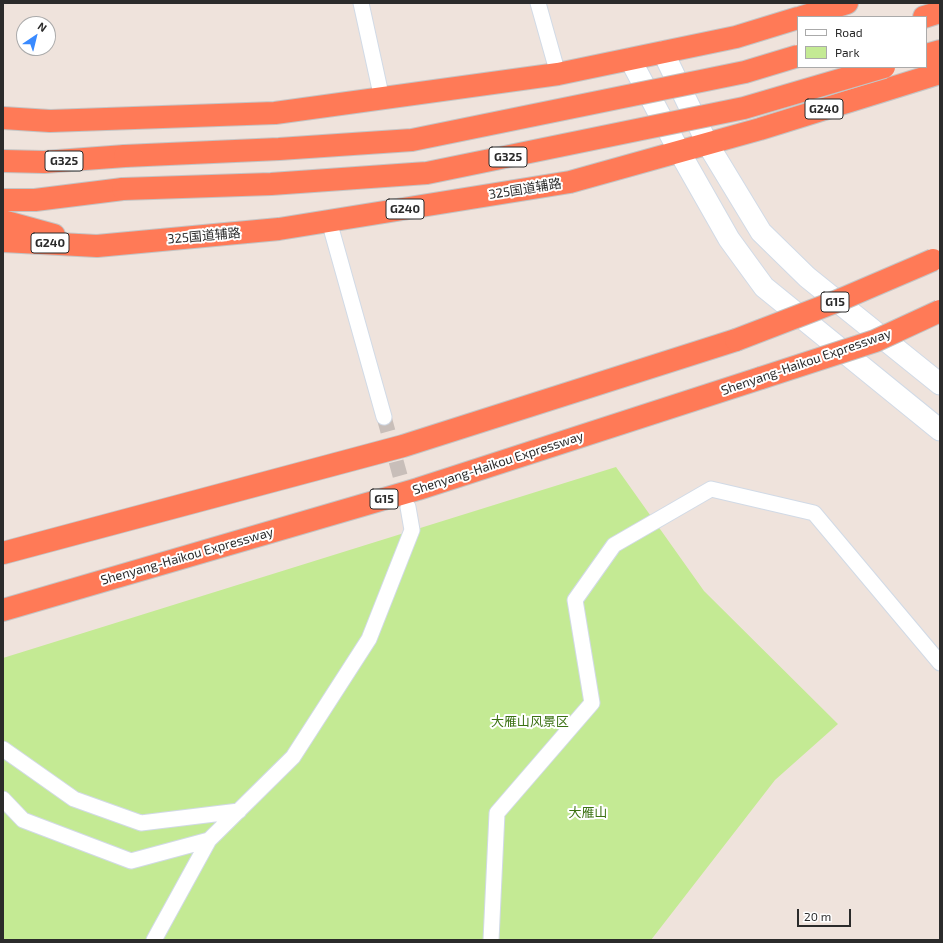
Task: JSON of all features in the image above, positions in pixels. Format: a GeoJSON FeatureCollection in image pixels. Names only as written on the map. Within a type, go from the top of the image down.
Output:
{"type":"FeatureCollection","features":[{"type":"Feature","properties":{"kind":"highway"},"geometry":{"type":"LineString","coordinates":[[805,16],[847,3]]}},
{"type":"Feature","properties":{"kind":"highway"},"geometry":{"type":"LineString","coordinates":[[927,16],[940,12]]}},
{"type":"Feature","properties":{"kind":"highway"},"geometry":{"type":"LineString","coordinates":[[3,118],[50,121],[275,113],[558,74],[736,37],[797,18]]}},
{"type":"Feature","properties":{"kind":"highway"},"geometry":{"type":"LineString","coordinates":[[927,55],[940,51]]}},
{"type":"Feature","properties":{"kind":"highway","name":"G325"},"geometry":{"type":"LineString","coordinates":[[3,161],[44,162],[412,140],[745,72],[797,56]]}},
{"type":"Feature","properties":{"kind":"highway","name":"G325"},"geometry":{"type":"LineString","coordinates":[[3,200],[35,200],[123,189],[271,184],[427,173],[744,108],[881,68]]}},
{"type":"Feature","properties":{"kind":"highway","name":"325国道辅路"},"geometry":{"type":"LineString","coordinates":[[97,246],[279,229],[570,182],[708,143],[940,73]]}},
{"type":"Feature","properties":{"kind":"highway"},"geometry":{"type":"LineString","coordinates":[[3,132],[50,121]]}},
{"type":"Feature","properties":{"kind":"highway"},"geometry":{"type":"LineString","coordinates":[[3,221],[97,246]]}},
{"type":"Feature","properties":{"kind":"highway","name":"G240"},"geometry":{"type":"LineString","coordinates":[[3,241],[97,246]]}},
{"type":"Feature","properties":{"kind":"highway","name":"G15"},"geometry":{"type":"LineString","coordinates":[[3,553],[403,446],[736,340],[835,302],[936,258]]}},
{"type":"Feature","properties":{"kind":"highway","name":"Shenyang-Haikou Expressway"},"geometry":{"type":"LineString","coordinates":[[3,610],[418,489],[875,341],[940,311]]}},
{"type":"Feature","properties":{"kind":"street"},"geometry":{"type":"LineString","coordinates":[[361,3],[382,99]]}},
{"type":"Feature","properties":{"kind":"street"},"geometry":{"type":"LineString","coordinates":[[538,3],[558,74]]}},
{"type":"Feature","properties":{"kind":"street"},"geometry":{"type":"LineString","coordinates":[[663,52],[708,143],[761,232],[807,277],[940,384]]}},
{"type":"Feature","properties":{"kind":"street"},"geometry":{"type":"LineString","coordinates":[[630,59],[679,151],[729,239],[764,287],[940,430]]}},
{"type":"Feature","properties":{"kind":"street"},"geometry":{"type":"LineString","coordinates":[[329,221],[384,417]]}},
{"type":"Feature","properties":{"kind":"street"},"geometry":{"type":"LineString","coordinates":[[490,940],[497,814],[592,703],[576,600],[614,545],[711,489],[814,513],[940,663]]}},
{"type":"Feature","properties":{"kind":"street"},"geometry":{"type":"LineString","coordinates":[[154,940],[209,840],[293,757],[369,639],[412,530],[408,507]]}},
{"type":"Feature","properties":{"kind":"street"},"geometry":{"type":"LineString","coordinates":[[3,749],[74,799],[141,823],[239,811]]}},
{"type":"Feature","properties":{"kind":"street"},"geometry":{"type":"LineString","coordinates":[[3,799],[23,820],[131,861],[209,840]]}},
{"type":"Feature","properties":{"kind":"green space","name":"大雁山风景区"},"geometry":{"type":"Polygon","coordinates":[[[616,467],[704,591],[838,724],[775,780],[651,940],[3,940],[3,658],[616,467]]]}},
{"type":"Feature","properties":{"kind":"tunnel"},"geometry":{"type":"LineString","coordinates":[[384,417],[407,501]]}},
{"type":"Feature","properties":{"kind":"park label","name":"大雁山"},"geometry":{"type":"Point","coordinates":[588,813]}}]}
